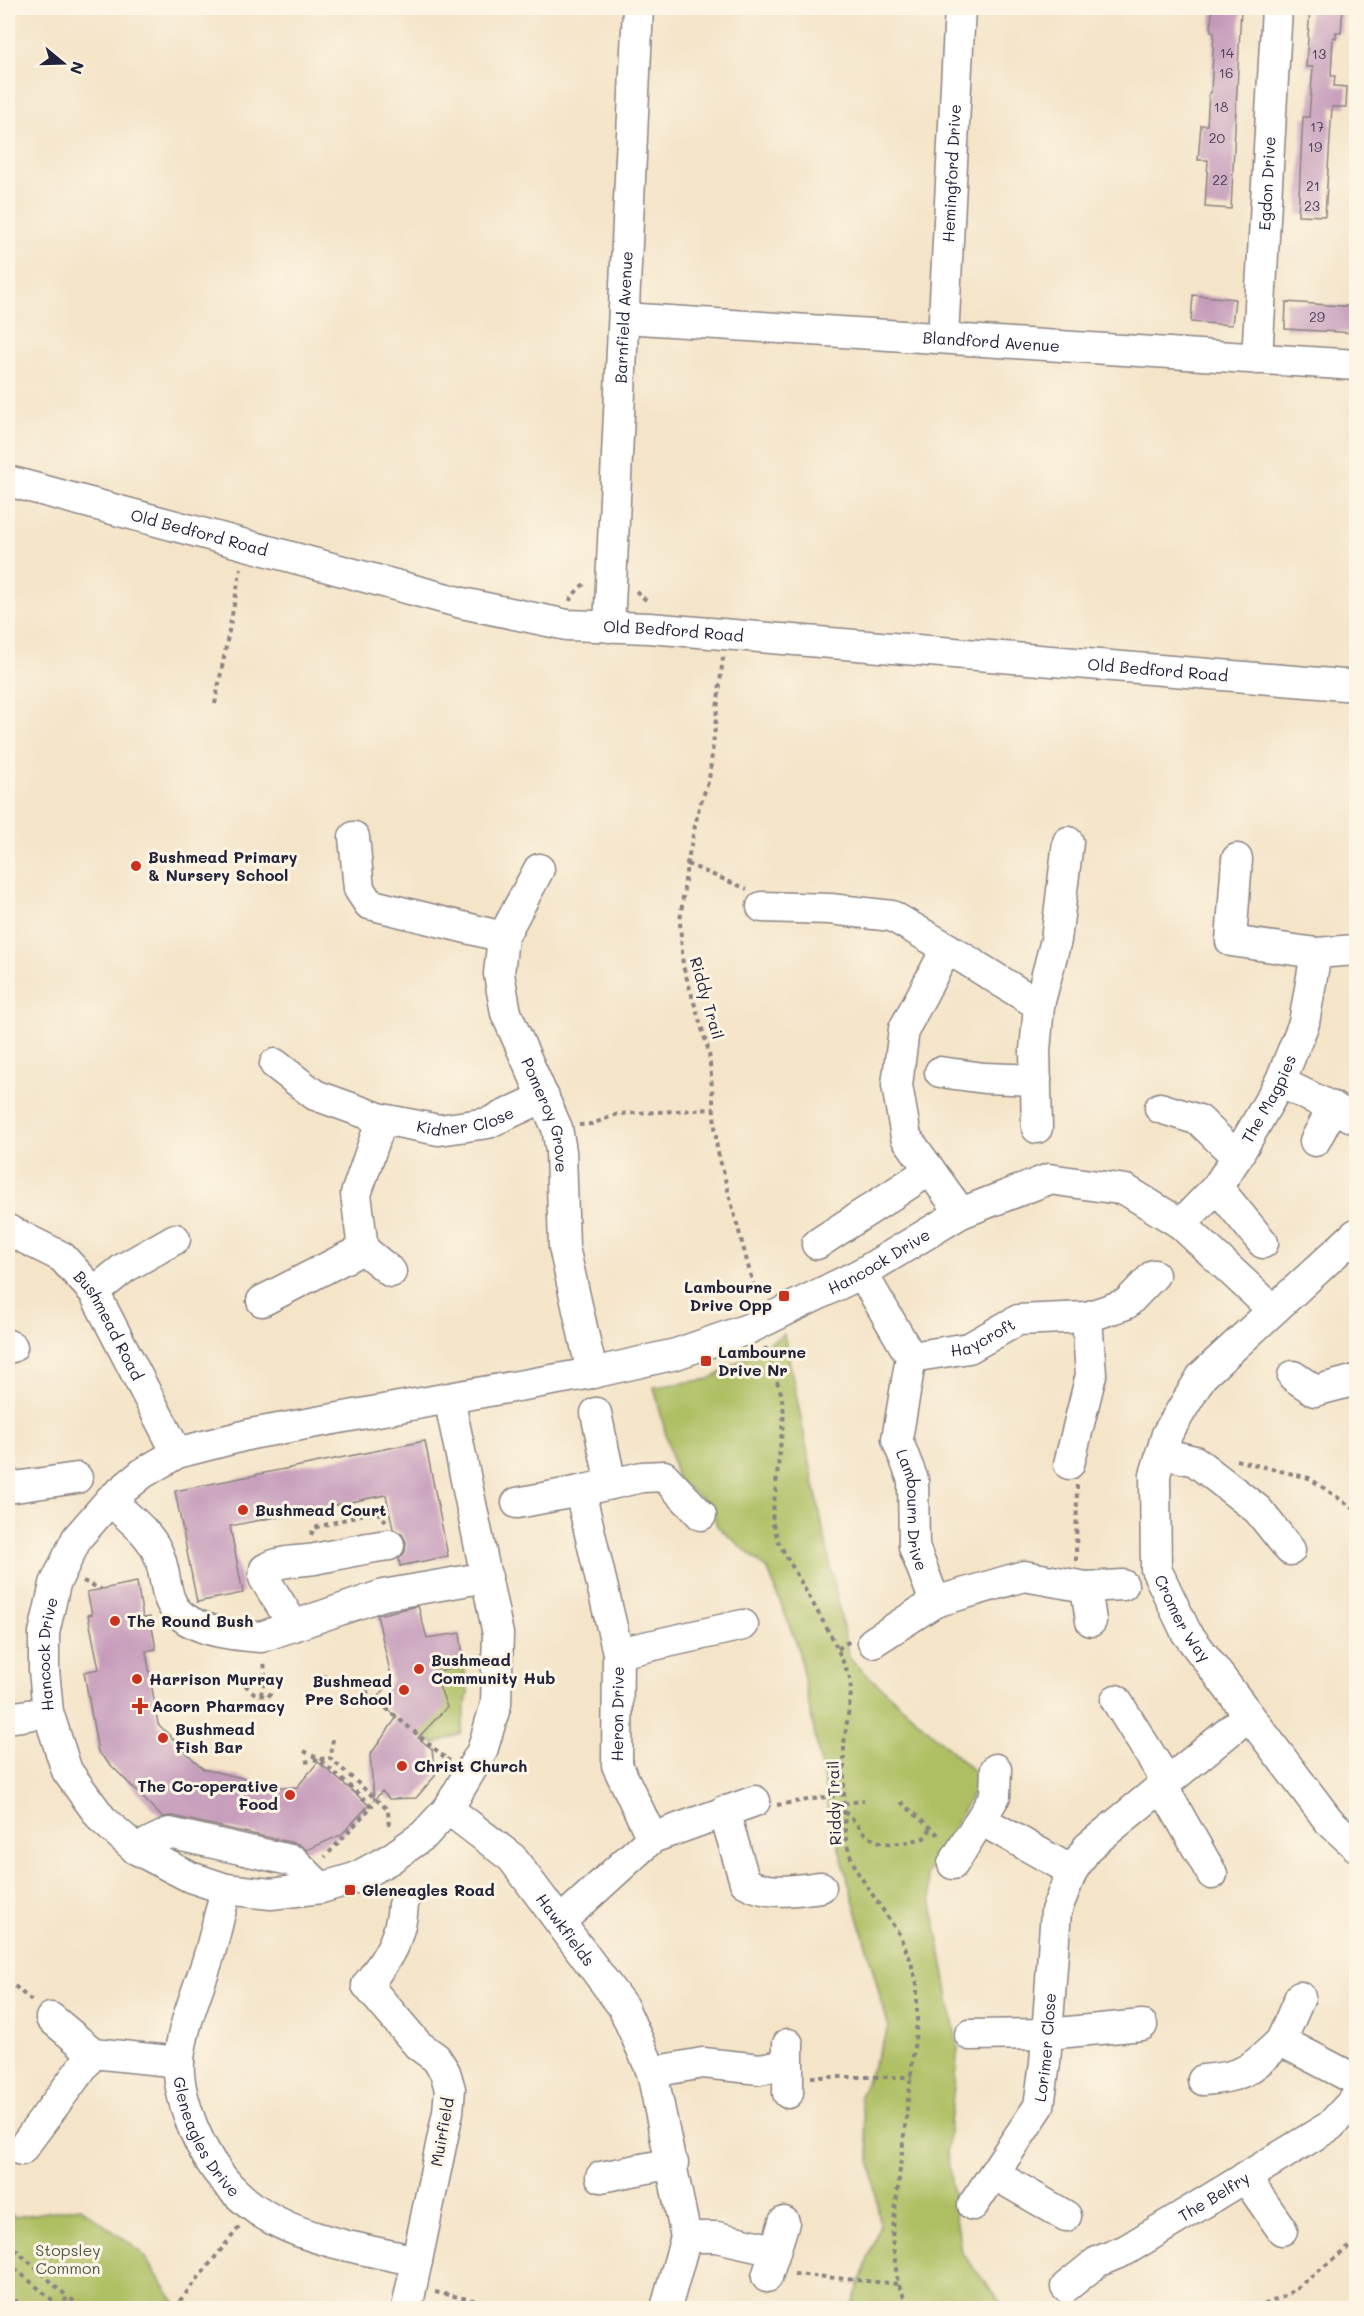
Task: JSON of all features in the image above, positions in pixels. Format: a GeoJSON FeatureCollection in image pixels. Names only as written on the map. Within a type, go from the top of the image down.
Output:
{"type":"FeatureCollection","features":[{"type":"Feature","properties":{"kind":"street","name":"Barnfield Avenue"},"geometry":{"type":"LineString","coordinates":[[609,627],[638,8]]}},
{"type":"Feature","properties":{"kind":"street","name":"Hemingford Drive"},"geometry":{"type":"LineString","coordinates":[[943,338],[960,8]]}},
{"type":"Feature","properties":{"kind":"street","name":"Egdon Drive"},"geometry":{"type":"LineString","coordinates":[[1257,359],[1277,8]]}},
{"type":"Feature","properties":{"kind":"street","name":"Blandford Avenue"},"geometry":{"type":"LineString","coordinates":[[624,318],[1356,365]]}},
{"type":"Feature","properties":{"kind":"street","name":"Old Bedford Road"},"geometry":{"type":"LineString","coordinates":[[8,481],[462,603],[567,625],[649,628],[1356,687]]}},
{"type":"Feature","properties":{"kind":"street"},"geometry":{"type":"LineString","coordinates":[[354,837],[359,889],[369,904],[503,937]]}},
{"type":"Feature","properties":{"kind":"street"},"geometry":{"type":"LineString","coordinates":[[1037,1128],[1035,1051],[1039,1005],[1056,940],[1068,842]]}},
{"type":"Feature","properties":{"kind":"street"},"geometry":{"type":"LineString","coordinates":[[1237,859],[1231,941],[1316,953],[1356,950]]}},
{"type":"Feature","properties":{"kind":"street","name":"Pomeroy Grove"},"geometry":{"type":"LineString","coordinates":[[539,869],[503,937],[499,974],[506,1013],[557,1128],[561,1151],[564,1247],[592,1372]]}},
{"type":"Feature","properties":{"kind":"street"},"geometry":{"type":"LineString","coordinates":[[762,907],[830,909],[892,916],[1039,1005]]}},
{"type":"Feature","properties":{"kind":"street"},"geometry":{"type":"LineString","coordinates":[[946,948],[904,1029],[897,1085],[906,1137],[961,1213]]}},
{"type":"Feature","properties":{"kind":"street","name":"The Magpies"},"geometry":{"type":"LineString","coordinates":[[1181,1224],[1217,1187],[1280,1082],[1304,1023],[1316,953]]}},
{"type":"Feature","properties":{"kind":"street","name":"Kidner Close"},"geometry":{"type":"LineString","coordinates":[[275,1064],[315,1095],[382,1119],[439,1130],[488,1123],[544,1097]]}},
{"type":"Feature","properties":{"kind":"street"},"geometry":{"type":"LineString","coordinates":[[940,1072],[984,1078],[1036,1080]]}},
{"type":"Feature","properties":{"kind":"street"},"geometry":{"type":"LineString","coordinates":[[1280,1082],[1345,1113],[1314,1141]]}},
{"type":"Feature","properties":{"kind":"street"},"geometry":{"type":"LineString","coordinates":[[1160,1108],[1199,1120],[1237,1157]]}},
{"type":"Feature","properties":{"kind":"street"},"geometry":{"type":"LineString","coordinates":[[382,1119],[356,1194],[363,1249],[391,1272]]}},
{"type":"Feature","properties":{"kind":"street"},"geometry":{"type":"LineString","coordinates":[[817,1244],[930,1170]]}},
{"type":"Feature","properties":{"kind":"street","name":"Hancock Drive"},"geometry":{"type":"LineString","coordinates":[[448,1398],[498,1634],[496,1704],[469,1748],[448,1809],[424,1835],[390,1859],[355,1878],[315,1882],[272,1894],[226,1889],[190,1877],[136,1849],[102,1819],[67,1771],[48,1712],[44,1670],[44,1633],[55,1584],[77,1538],[110,1500],[143,1473],[177,1453],[251,1434],[448,1398],[592,1372],[676,1354],[748,1329],[862,1273],[961,1213],[1049,1179],[1126,1190],[1181,1224],[1272,1309]]}},
{"type":"Feature","properties":{"kind":"street"},"geometry":{"type":"LineString","coordinates":[[1217,1187],[1263,1243]]}},
{"type":"Feature","properties":{"kind":"street","name":"Bushmead Road"},"geometry":{"type":"LineString","coordinates":[[8,1230],[62,1257],[94,1292],[177,1453]]}},
{"type":"Feature","properties":{"kind":"street","name":"Cromer Way"},"geometry":{"type":"LineString","coordinates":[[1356,1234],[1272,1309],[1202,1376],[1167,1434],[1155,1474],[1156,1569],[1186,1632],[1329,1821],[1356,1846]]}},
{"type":"Feature","properties":{"kind":"street"},"geometry":{"type":"LineString","coordinates":[[94,1292],[124,1269],[175,1239]]}},
{"type":"Feature","properties":{"kind":"street"},"geometry":{"type":"LineString","coordinates":[[262,1301],[363,1249]]}},
{"type":"Feature","properties":{"kind":"street"},"geometry":{"type":"LineString","coordinates":[[862,1273],[911,1357]]}},
{"type":"Feature","properties":{"kind":"street","name":"Haycroft"},"geometry":{"type":"LineString","coordinates":[[911,1357],[969,1348],[1018,1320],[1087,1317],[1126,1304],[1154,1275]]}},
{"type":"Feature","properties":{"kind":"street"},"geometry":{"type":"LineString","coordinates":[[1069,1464],[1091,1375],[1087,1317]]}},
{"type":"Feature","properties":{"kind":"street","name":"Lambourn Drive"},"geometry":{"type":"LineString","coordinates":[[911,1357],[897,1439],[913,1480],[914,1547],[935,1602]]}},
{"type":"Feature","properties":{"kind":"street"},"geometry":{"type":"LineString","coordinates":[[1293,1376],[1315,1391],[1356,1380]]}},
{"type":"Feature","properties":{"kind":"street"},"geometry":{"type":"LineString","coordinates":[[596,1413],[611,1484]]}},
{"type":"Feature","properties":{"kind":"street"},"geometry":{"type":"LineString","coordinates":[[1161,1453],[1195,1461],[1258,1510],[1290,1550]]}},
{"type":"Feature","properties":{"kind":"street"},"geometry":{"type":"LineString","coordinates":[[517,1503],[642,1477],[664,1476],[701,1515]]}},
{"type":"Feature","properties":{"kind":"street"},"geometry":{"type":"LineString","coordinates":[[8,1488],[76,1478]]}},
{"type":"Feature","properties":{"kind":"street","name":"Heron Drive"},"geometry":{"type":"LineString","coordinates":[[580,1491],[618,1653],[617,1765],[652,1838]]}},
{"type":"Feature","properties":{"kind":"street"},"geometry":{"type":"LineString","coordinates":[[110,1500],[156,1549],[165,1571],[169,1599],[177,1612],[198,1625],[245,1636],[261,1637],[383,1595],[487,1577]]}},
{"type":"Feature","properties":{"kind":"street"},"geometry":{"type":"LineString","coordinates":[[294,1626],[264,1578],[265,1569],[282,1562],[312,1559],[345,1550],[389,1545]]}},
{"type":"Feature","properties":{"kind":"street"},"geometry":{"type":"LineString","coordinates":[[873,1642],[935,1602],[1024,1576],[1081,1586],[1123,1585]]}},
{"type":"Feature","properties":{"kind":"street"},"geometry":{"type":"LineString","coordinates":[[1081,1586],[1091,1621]]}},
{"type":"Feature","properties":{"kind":"street","name":"Heron Drive"},"geometry":{"type":"LineString","coordinates":[[618,1653],[743,1625]]}},
{"type":"Feature","properties":{"kind":"street"},"geometry":{"type":"LineString","coordinates":[[1116,1700],[1212,1874]]}},
{"type":"Feature","properties":{"kind":"street"},"geometry":{"type":"LineString","coordinates":[[8,1718],[48,1712]]}},
{"type":"Feature","properties":{"kind":"street","name":"Lorimer Close"},"geometry":{"type":"LineString","coordinates":[[973,2205],[1039,2106],[1056,1911],[1072,1871],[1088,1847],[1163,1782],[1248,1716]]}},
{"type":"Feature","properties":{"kind":"street"},"geometry":{"type":"LineString","coordinates":[[958,1858],[995,1796],[996,1768]]}},
{"type":"Feature","properties":{"kind":"street"},"geometry":{"type":"LineString","coordinates":[[560,1922],[652,1838],[755,1801]]}},
{"type":"Feature","properties":{"kind":"street","name":"Hawkfields"},"geometry":{"type":"LineString","coordinates":[[448,1809],[512,1858],[623,2007],[652,2072],[673,2163],[686,2236],[666,2308]]}},
{"type":"Feature","properties":{"kind":"street"},"geometry":{"type":"LineString","coordinates":[[724,1811],[745,1882],[757,1889],[781,1892],[821,1887]]}},
{"type":"Feature","properties":{"kind":"street"},"geometry":{"type":"LineString","coordinates":[[981,1820],[1072,1871]]}},
{"type":"Feature","properties":{"kind":"street"},"geometry":{"type":"LineString","coordinates":[[136,1849],[169,1833],[294,1861],[315,1882]]}},
{"type":"Feature","properties":{"kind":"street","name":"Gleneagles Drive"},"geometry":{"type":"LineString","coordinates":[[226,1889],[208,1958],[187,2016],[179,2062],[188,2116],[201,2147],[220,2176],[254,2208],[310,2238],[412,2286]]}},
{"type":"Feature","properties":{"kind":"street","name":"Muirfield"},"geometry":{"type":"LineString","coordinates":[[403,1905],[402,1919],[392,1951],[367,1985],[418,2045],[436,2058],[445,2072],[450,2089],[448,2112],[412,2286]]}},
{"type":"Feature","properties":{"kind":"street"},"geometry":{"type":"LineString","coordinates":[[1203,2080],[1233,2078],[1252,2068],[1281,2041],[1300,1997]]}},
{"type":"Feature","properties":{"kind":"street"},"geometry":{"type":"LineString","coordinates":[[51,2018],[93,2053],[179,2062]]}},
{"type":"Feature","properties":{"kind":"street"},"geometry":{"type":"LineString","coordinates":[[969,2035],[1047,2034],[1142,2025]]}},
{"type":"Feature","properties":{"kind":"street"},"geometry":{"type":"LineString","coordinates":[[1281,2041],[1356,2080]]}},
{"type":"Feature","properties":{"kind":"street"},"geometry":{"type":"LineString","coordinates":[[21,2150],[93,2053]]}},
{"type":"Feature","properties":{"kind":"street"},"geometry":{"type":"LineString","coordinates":[[652,2072],[703,2063],[788,2070]]}},
{"type":"Feature","properties":{"kind":"street","name":"The Belfry"},"geometry":{"type":"LineString","coordinates":[[1066,2287],[1097,2262],[1126,2250],[1330,2126],[1356,2098]]}},
{"type":"Feature","properties":{"kind":"street"},"geometry":{"type":"LineString","coordinates":[[600,2177],[673,2163]]}},
{"type":"Feature","properties":{"kind":"street"},"geometry":{"type":"LineString","coordinates":[[994,2174],[1066,2216]]}},
{"type":"Feature","properties":{"kind":"street"},"geometry":{"type":"LineString","coordinates":[[1245,2177],[1282,2230]]}},
{"type":"Feature","properties":{"kind":"street"},"geometry":{"type":"LineString","coordinates":[[686,2236],[717,2237],[771,2266],[784,2222]]}},
{"type":"Feature","properties":{"kind":"path"},"geometry":{"type":"LineString","coordinates":[[215,704],[242,561]]}},
{"type":"Feature","properties":{"kind":"path","name":"Riddy Trail"},"geometry":{"type":"LineString","coordinates":[[723,652],[709,780],[699,807],[687,864],[680,922],[683,966],[709,1052],[717,1149],[757,1301],[750,1304]]}},
{"type":"Feature","properties":{"kind":"path"},"geometry":{"type":"LineString","coordinates":[[687,864],[756,893],[762,907]]}},
{"type":"Feature","properties":{"kind":"path"},"geometry":{"type":"LineString","coordinates":[[557,1128],[592,1124],[618,1114],[714,1109]]}},
{"type":"Feature","properties":{"kind":"path","name":"Riddy Trail"},"geometry":{"type":"LineString","coordinates":[[763,1343],[781,1393],[784,1413],[772,1521],[779,1543],[834,1641],[850,1678],[851,1693],[844,1744],[844,1812],[849,1853],[858,1873],[899,1934],[910,1959],[917,1984],[917,2022],[912,2077],[892,2238],[898,2284],[909,2308]]}},
{"type":"Feature","properties":{"kind":"path"},"geometry":{"type":"LineString","coordinates":[[1235,1460],[1309,1478],[1356,1510]]}},
{"type":"Feature","properties":{"kind":"path"},"geometry":{"type":"LineString","coordinates":[[1069,1464],[1078,1488],[1081,1586]]}},
{"type":"Feature","properties":{"kind":"path"},"geometry":{"type":"LineString","coordinates":[[261,1637],[265,1673],[261,1695]]}},
{"type":"Feature","properties":{"kind":"path"},"geometry":{"type":"LineString","coordinates":[[322,1676],[362,1688],[448,1760],[469,1748]]}},
{"type":"Feature","properties":{"kind":"path"},"geometry":{"type":"LineString","coordinates":[[245,1685],[268,1697],[273,1690]]}},
{"type":"Feature","properties":{"kind":"path"},"geometry":{"type":"LineString","coordinates":[[330,1758],[333,1739]]}},
{"type":"Feature","properties":{"kind":"path"},"geometry":{"type":"LineString","coordinates":[[304,1751],[319,1759],[372,1806],[315,1882]]}},
{"type":"Feature","properties":{"kind":"path"},"geometry":{"type":"LineString","coordinates":[[305,1762],[330,1758],[388,1810],[390,1859]]}},
{"type":"Feature","properties":{"kind":"path"},"geometry":{"type":"LineString","coordinates":[[755,1801],[762,1808],[844,1794]]}},
{"type":"Feature","properties":{"kind":"path"},"geometry":{"type":"LineString","coordinates":[[844,1804],[864,1800]]}},
{"type":"Feature","properties":{"kind":"path"},"geometry":{"type":"LineString","coordinates":[[901,1802],[958,1858]]}},
{"type":"Feature","properties":{"kind":"path"},"geometry":{"type":"LineString","coordinates":[[844,1812],[855,1819],[867,1836],[888,1844],[924,1838],[930,1830]]}},
{"type":"Feature","properties":{"kind":"path"},"geometry":{"type":"LineString","coordinates":[[8,1980],[51,2018]]}},
{"type":"Feature","properties":{"kind":"path"},"geometry":{"type":"LineString","coordinates":[[788,2070],[912,2077]]}},
{"type":"Feature","properties":{"kind":"path"},"geometry":{"type":"LineString","coordinates":[[174,2308],[254,2208]]}},
{"type":"Feature","properties":{"kind":"path"},"geometry":{"type":"LineString","coordinates":[[1257,2308],[1287,2295],[1356,2242]]}},
{"type":"Feature","properties":{"kind":"path"},"geometry":{"type":"LineString","coordinates":[[8,2243],[79,2305],[137,2308]]}},
{"type":"Feature","properties":{"kind":"path"},"geometry":{"type":"LineString","coordinates":[[8,2263],[60,2308],[68,2297]]}},
{"type":"Feature","properties":{"kind":"path"},"geometry":{"type":"LineString","coordinates":[[771,2266],[784,2273],[898,2284]]}},
{"type":"Feature","properties":{"kind":"path"},"geometry":{"type":"LineString","coordinates":[[412,2286],[510,2308]]}},
{"type":"Feature","properties":{"kind":"path"},"geometry":{"type":"LineString","coordinates":[[8,2293],[23,2308]]}},
{"type":"Feature","properties":{"kind":"green space"},"geometry":{"type":"Polygon","coordinates":[[[784,1334],[849,1658],[981,1778],[927,1875],[958,2049],[947,2152],[961,2252],[1006,2308],[851,2308],[880,2224],[860,2096],[889,2028],[832,1823],[798,1648],[768,1570],[717,1526],[711,1507],[677,1479],[654,1387],[710,1379],[784,1334]]]}},
{"type":"Feature","properties":{"kind":"green space"},"geometry":{"type":"Polygon","coordinates":[[[464,1666],[468,1692],[461,1733],[435,1744],[419,1736],[434,1672],[464,1666]]]}},
{"type":"Feature","properties":{"kind":"green space","name":"Stopsley Common"},"geometry":{"type":"Polygon","coordinates":[[[80,2207],[141,2252],[179,2308],[8,2308],[8,2211],[15,2217],[80,2207]]]}},
{"type":"Feature","properties":{"kind":"building"},"geometry":{"type":"Polygon","coordinates":[[[1212,8],[1241,8],[1231,209],[1205,207],[1208,160],[1198,160],[1201,125],[1207,125],[1209,93],[1211,93],[1214,32],[1211,32],[1212,8]]]}},
{"type":"Feature","properties":{"kind":"building"},"geometry":{"type":"Polygon","coordinates":[[[1310,8],[1343,8],[1341,33],[1336,32],[1336,38],[1333,37],[1331,76],[1335,76],[1334,86],[1347,87],[1346,107],[1332,107],[1325,216],[1298,215],[1303,117],[1309,117],[1313,67],[1306,67],[1310,8]]]}},
{"type":"Feature","properties":{"kind":"building"},"geometry":{"type":"Polygon","coordinates":[[[1193,295],[1235,299],[1232,325],[1191,322],[1193,295]]]}},
{"type":"Feature","properties":{"kind":"building"},"geometry":{"type":"Polygon","coordinates":[[[1286,302],[1356,307],[1356,333],[1285,329],[1286,302]]]}},
{"type":"Feature","properties":{"kind":"building","name":"Bushmead Court"},"geometry":{"type":"Polygon","coordinates":[[[425,1441],[448,1556],[400,1566],[399,1559],[405,1552],[406,1542],[402,1534],[393,1529],[386,1495],[230,1526],[243,1593],[197,1602],[175,1491],[425,1441]]]}},
{"type":"Feature","properties":{"kind":"building"},"geometry":{"type":"Polygon","coordinates":[[[137,1582],[143,1618],[150,1617],[156,1649],[146,1651],[158,1724],[203,1769],[286,1788],[297,1787],[318,1762],[369,1805],[341,1835],[307,1850],[298,1844],[173,1816],[162,1817],[98,1752],[84,1672],[99,1669],[88,1615],[92,1614],[87,1592],[137,1582]]]}},
{"type":"Feature","properties":{"kind":"building","name":"Bushmead Community Hub"},"geometry":{"type":"Polygon","coordinates":[[[418,1606],[427,1638],[460,1633],[464,1666],[434,1672],[447,1707],[418,1738],[432,1749],[435,1776],[416,1798],[389,1799],[382,1791],[374,1800],[370,1755],[397,1717],[376,1700],[392,1680],[377,1615],[418,1606]]]}},
{"type":"Feature","properties":{"kind":"place","name":"Bushmead Primary & Nursery School"},"geometry":{"type":"Point","coordinates":[136,866]}},
{"type":"Feature","properties":{"kind":"place","name":"Lambourne Drive Opp"},"geometry":{"type":"Point","coordinates":[784,1296]}},
{"type":"Feature","properties":{"kind":"place","name":"Lambourne Drive Nr"},"geometry":{"type":"Point","coordinates":[706,1361]}},
{"type":"Feature","properties":{"kind":"place","name":"Bushmead Court"},"geometry":{"type":"Point","coordinates":[243,1510]}},
{"type":"Feature","properties":{"kind":"place","name":"The Round Bush"},"geometry":{"type":"Point","coordinates":[115,1621]}},
{"type":"Feature","properties":{"kind":"place","name":"Bushmead Community Hub"},"geometry":{"type":"Point","coordinates":[419,1669]}},
{"type":"Feature","properties":{"kind":"place","name":"Harrison Murray"},"geometry":{"type":"Point","coordinates":[137,1679]}},
{"type":"Feature","properties":{"kind":"place","name":"Bushmead Pre School"},"geometry":{"type":"Point","coordinates":[404,1690]}},
{"type":"Feature","properties":{"kind":"place","name":"Acorn Pharmacy"},"geometry":{"type":"Point","coordinates":[140,1706]}},
{"type":"Feature","properties":{"kind":"place","name":"Bushmead Fish Bar"},"geometry":{"type":"Point","coordinates":[163,1738]}},
{"type":"Feature","properties":{"kind":"place","name":"Christ Church"},"geometry":{"type":"Point","coordinates":[402,1766]}},
{"type":"Feature","properties":{"kind":"place","name":"The Co-operative Food"},"geometry":{"type":"Point","coordinates":[290,1795]}},
{"type":"Feature","properties":{"kind":"place","name":"Gleneagles Road"},"geometry":{"type":"Point","coordinates":[350,1890]}}]}
